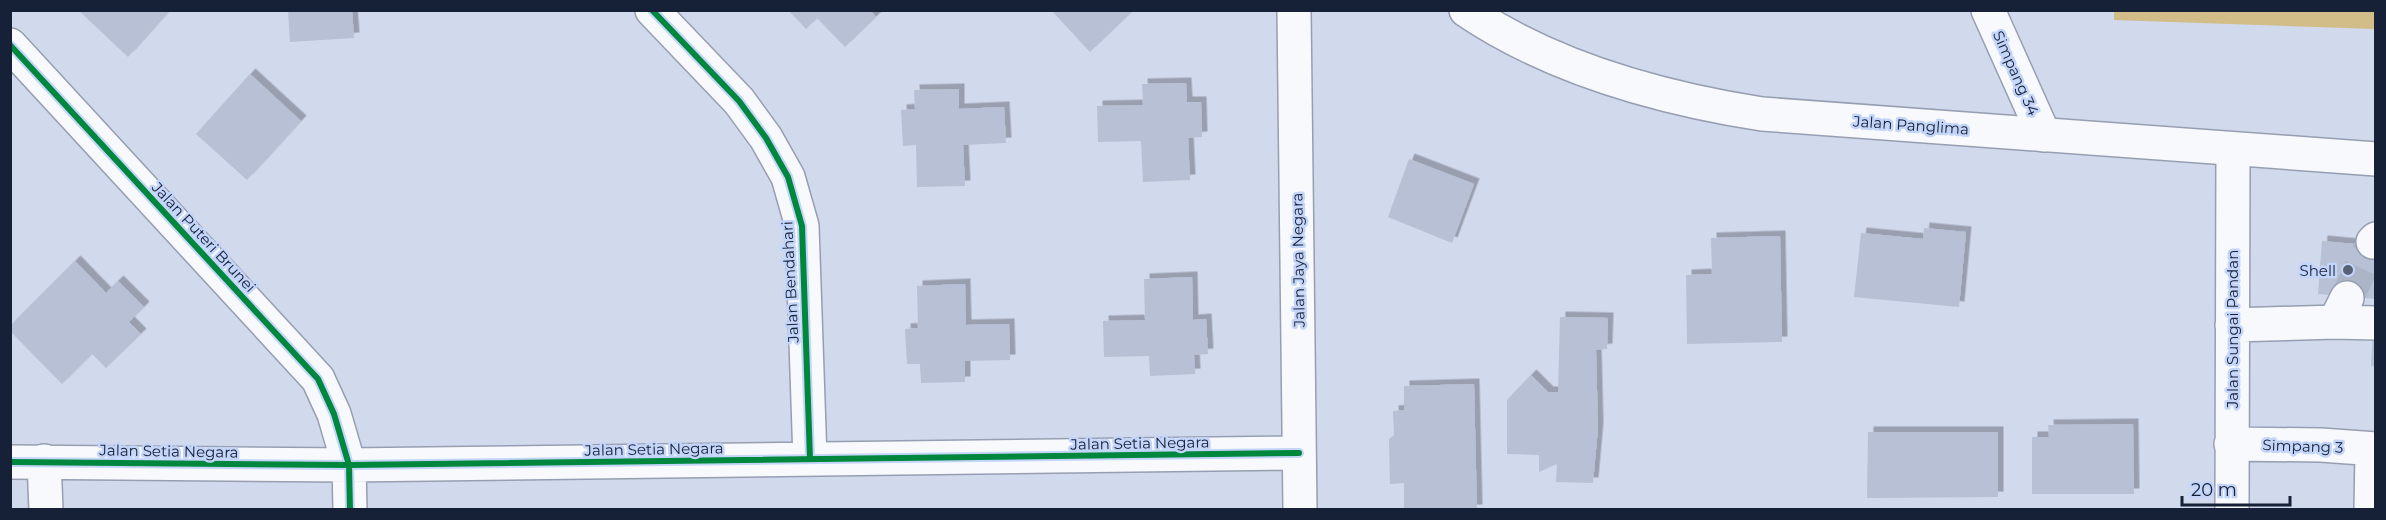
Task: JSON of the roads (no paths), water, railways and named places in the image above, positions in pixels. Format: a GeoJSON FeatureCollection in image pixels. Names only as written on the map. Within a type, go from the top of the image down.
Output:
{"type":"FeatureCollection","features":[{"type":"Feature","properties":{"kind":"street","name":"Jalan Bendahari"},"geometry":{"type":"LineString","coordinates":[[652,10],[739,101],[766,138],[788,177],[802,226],[810,459]]}},
{"type":"Feature","properties":{"kind":"street","name":"Jalan Jaya Negara"},"geometry":{"type":"LineString","coordinates":[[1294,10],[1300,510]]}},
{"type":"Feature","properties":{"kind":"street","name":"Jalan Panglima"},"geometry":{"type":"LineString","coordinates":[[1466,10],[1486,24],[1552,56],[1666,97],[1762,114],[2376,159]]}},
{"type":"Feature","properties":{"kind":"street","name":"Simpang 34"},"geometry":{"type":"LineString","coordinates":[[1988,10],[2044,135]]}},
{"type":"Feature","properties":{"kind":"street","name":"Jalan Puteri Brunei"},"geometry":{"type":"LineString","coordinates":[[10,45],[318,379],[334,414],[349,465],[350,510]]}},
{"type":"Feature","properties":{"kind":"street","name":"Jalan Sungai Pandan"},"geometry":{"type":"LineString","coordinates":[[2232,510],[2233,149]]}},
{"type":"Feature","properties":{"kind":"street"},"geometry":{"type":"LineString","coordinates":[[2232,325],[2341,310],[2376,323]]}},
{"type":"Feature","properties":{"kind":"street","name":"Simpang 3"},"geometry":{"type":"LineString","coordinates":[[2231,444],[2321,445],[2374,449]]}},
{"type":"Feature","properties":{"kind":"street"},"geometry":{"type":"LineString","coordinates":[[2371,510],[2374,449]]}},
{"type":"Feature","properties":{"kind":"street","name":"Jalan Setia Negara"},"geometry":{"type":"LineString","coordinates":[[10,462],[349,465],[1299,453]]}},
{"type":"Feature","properties":{"kind":"street"},"geometry":{"type":"LineString","coordinates":[[44,461],[46,510]]}},
{"type":"Feature","properties":{"kind":"tunnel"},"geometry":{"type":"LineString","coordinates":[[2347,298],[2373,242]]}},
{"type":"Feature","properties":{"kind":"place","name":"Shell"},"geometry":{"type":"Point","coordinates":[2348,270]}}]}
